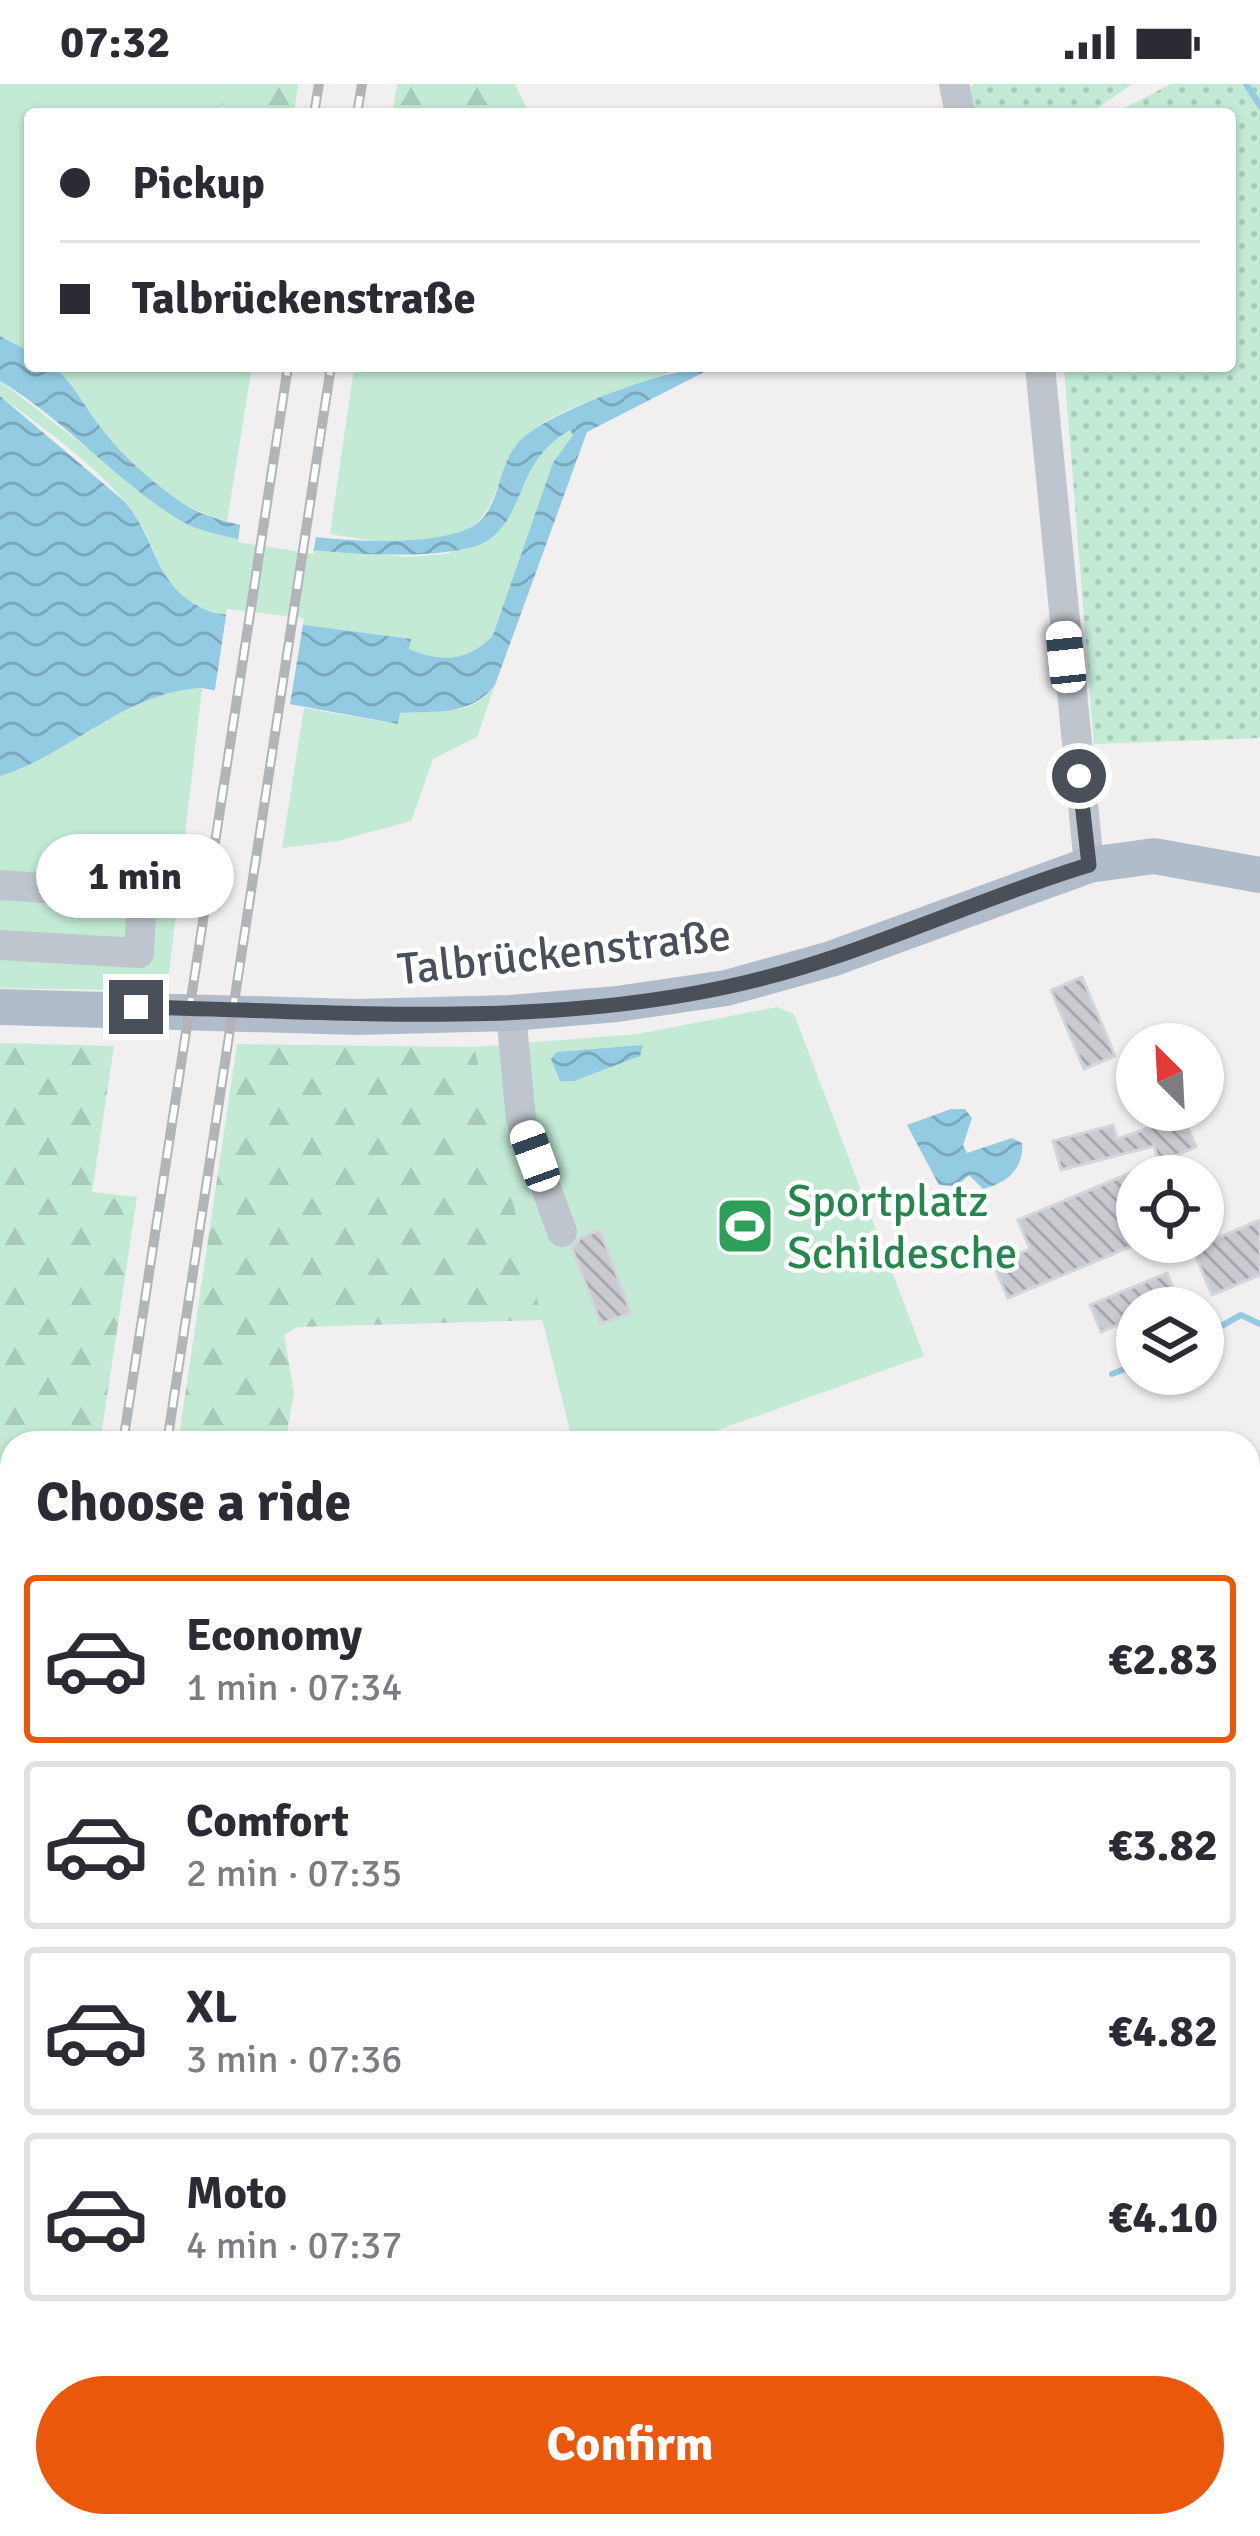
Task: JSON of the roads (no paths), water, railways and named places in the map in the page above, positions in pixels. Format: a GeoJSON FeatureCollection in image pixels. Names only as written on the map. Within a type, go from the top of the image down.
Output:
{"type":"FeatureCollection","features":[{"type":"Feature","properties":{"kind":"main road","name":"Talbrückenstraße"},"geometry":{"type":"LineString","coordinates":[[0,1007],[175,1008],[357,1017],[511,1013],[689,994],[761,979],[1089,865],[1154,856],[1260,875]]}},
{"type":"Feature","properties":{"kind":"lane"},"geometry":{"type":"LineString","coordinates":[[1041,372],[1089,865]]}},
{"type":"Feature","properties":{"kind":"lane"},"geometry":{"type":"LineString","coordinates":[[0,885],[142,895],[139,953],[0,945]]}},
{"type":"Feature","properties":{"kind":"lane"},"geometry":{"type":"LineString","coordinates":[[511,1013],[521,1119],[562,1232]]}},
{"type":"Feature","properties":{"kind":"water"},"geometry":{"type":"Polygon","coordinates":[[[0,336],[24,349],[24,372],[59,372],[126,456],[189,507],[248,527],[384,541],[460,532],[482,519],[517,444],[553,418],[671,374],[704,372],[587,432],[495,685],[474,703],[450,710],[400,713],[398,724],[202,688],[174,692],[123,711],[0,776],[0,396],[124,501],[168,579],[194,603],[214,613],[411,639],[409,649],[443,658],[473,651],[493,635],[553,463],[573,435],[570,430],[540,457],[510,515],[490,539],[467,549],[430,554],[337,552],[244,540],[183,522],[0,381],[0,336]]]}},
{"type":"Feature","properties":{"kind":"water"},"geometry":{"type":"Polygon","coordinates":[[[643,1045],[640,1056],[574,1081],[560,1081],[551,1059],[557,1052],[643,1045]]]}},
{"type":"Feature","properties":{"kind":"water"},"geometry":{"type":"Polygon","coordinates":[[[951,1109],[965,1109],[972,1118],[963,1145],[967,1153],[1012,1138],[1022,1143],[1017,1167],[1006,1179],[983,1189],[969,1175],[957,1186],[939,1185],[907,1125],[951,1109]]]}},
{"type":"Feature","properties":{"kind":"waterway"},"geometry":{"type":"LineString","coordinates":[[1246,84],[1260,106]]}},
{"type":"Feature","properties":{"kind":"waterway"},"geometry":{"type":"LineString","coordinates":[[1224,1324],[1241,1315],[1260,1324]]}},
{"type":"Feature","properties":{"kind":"waterway"},"geometry":{"type":"LineString","coordinates":[[1112,1374],[1116,1372]]}},
{"type":"Feature","properties":{"kind":"railway"},"geometry":{"type":"LineString","coordinates":[[315,108],[319,84]]}},
{"type":"Feature","properties":{"kind":"railway"},"geometry":{"type":"LineString","coordinates":[[358,108],[362,84]]}},
{"type":"Feature","properties":{"kind":"railway"},"geometry":{"type":"LineString","coordinates":[[125,1431],[287,372]]}},
{"type":"Feature","properties":{"kind":"railway"},"geometry":{"type":"LineString","coordinates":[[169,1431],[330,372]]}},
{"type":"Feature","properties":{"kind":"place","name":"Sportplatz Schildesche"},"geometry":{"type":"Point","coordinates":[745,1226]}}]}
